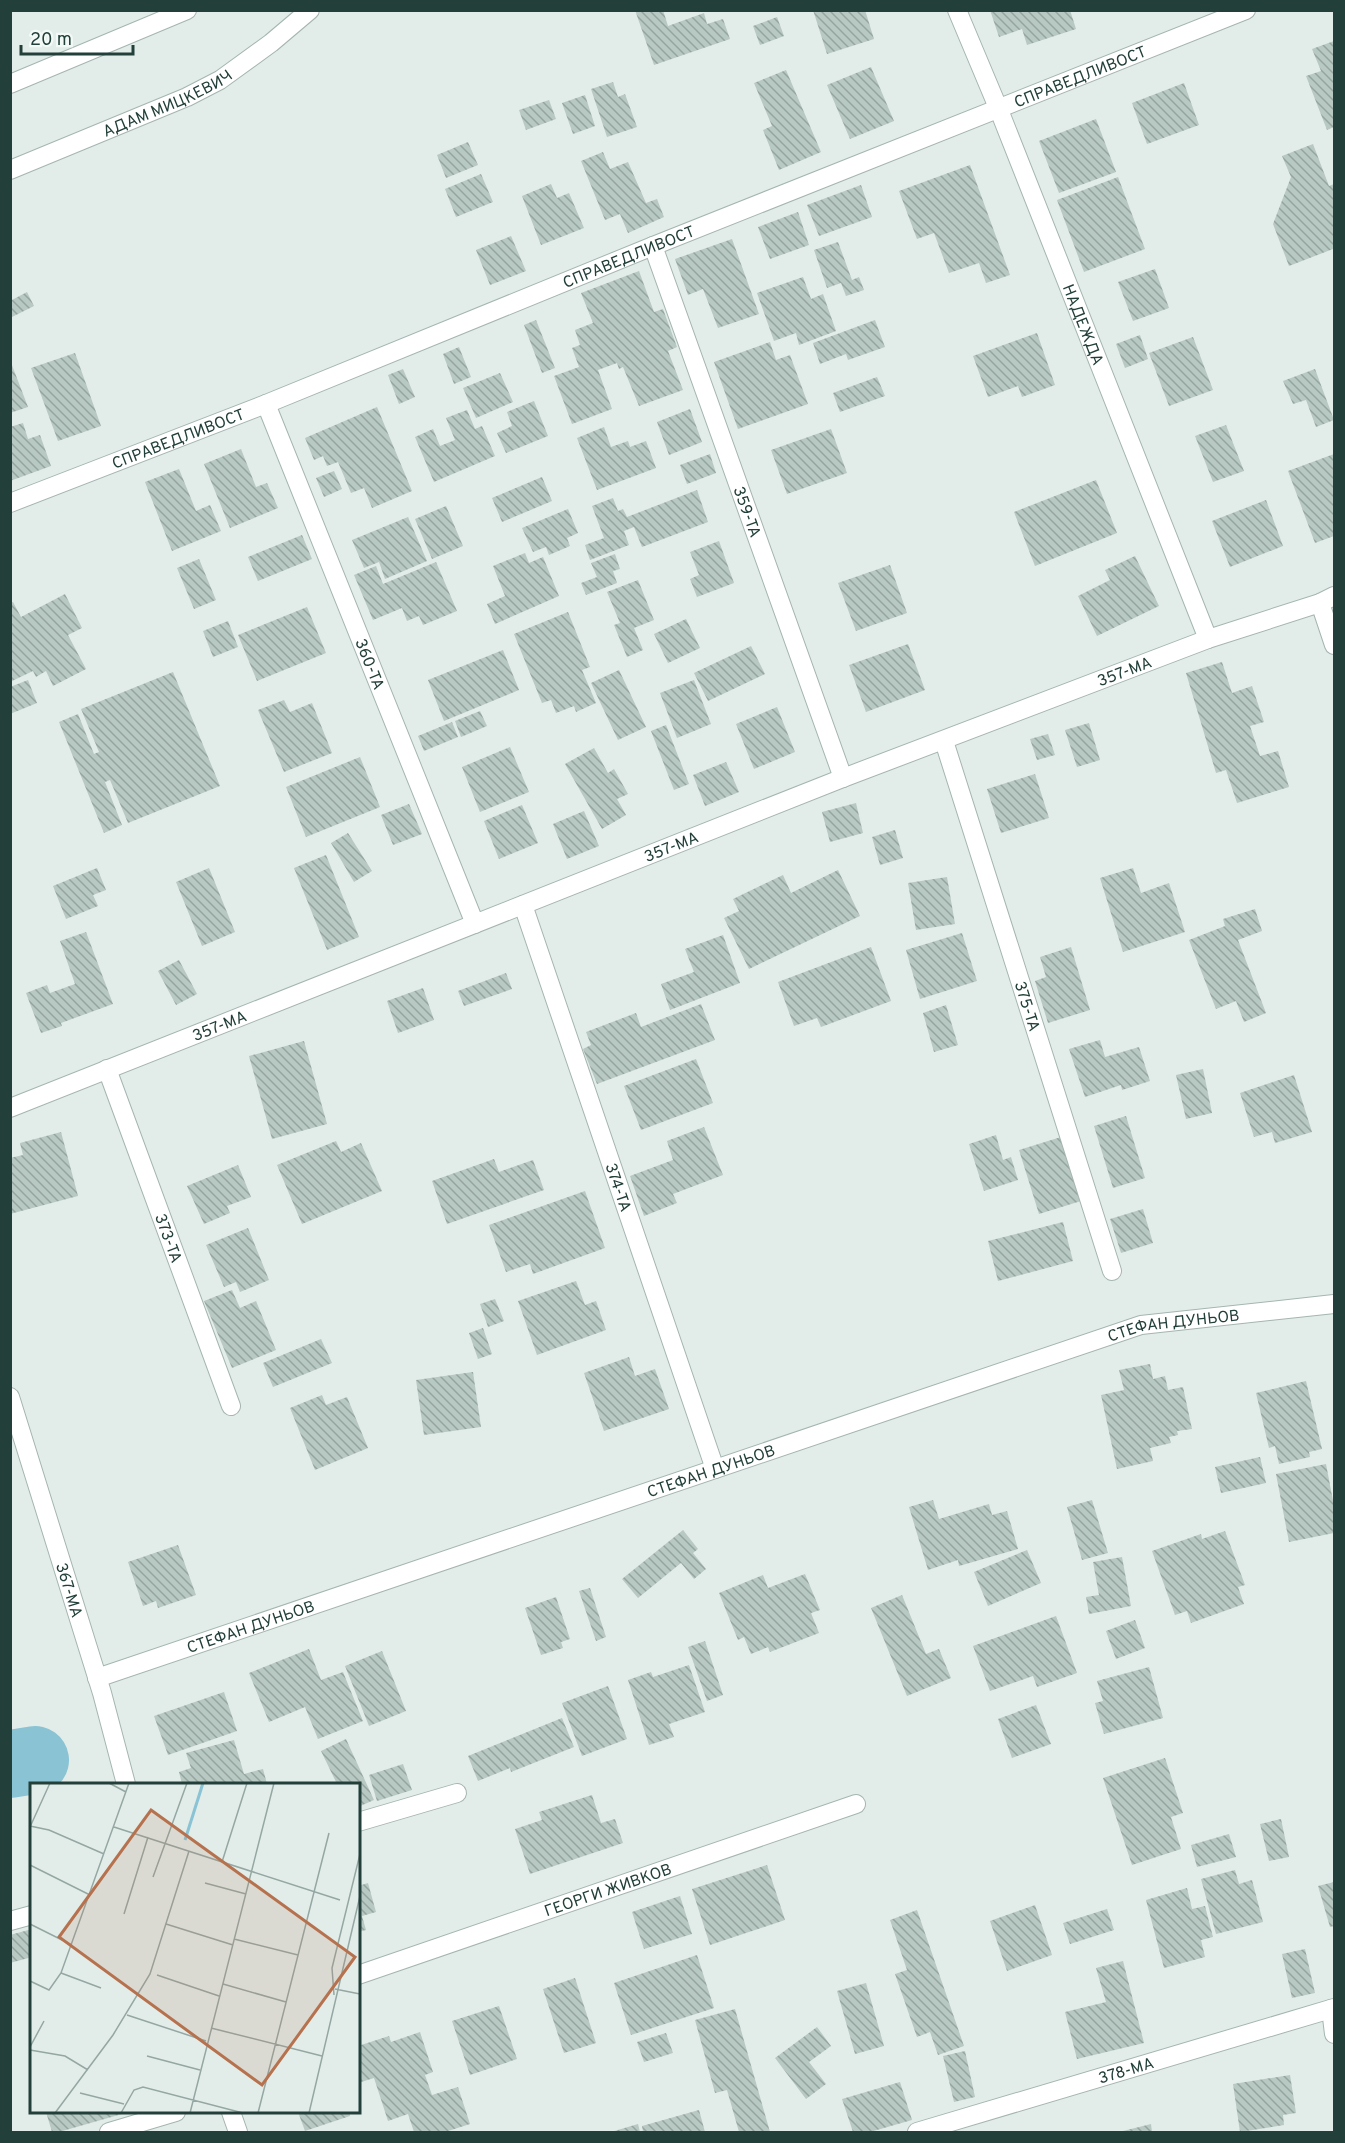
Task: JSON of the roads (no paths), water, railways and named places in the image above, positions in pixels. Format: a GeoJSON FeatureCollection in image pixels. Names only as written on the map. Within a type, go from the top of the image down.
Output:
{"type":"FeatureCollection","features":[{"type":"Feature","properties":{"kind":"street"},"geometry":{"type":"LineString","coordinates":[[10,84],[187,10]]}},
{"type":"Feature","properties":{"kind":"street","name":"АДАМ МИЦКЕВИЧ"},"geometry":{"type":"LineString","coordinates":[[10,170],[187,97],[220,80],[271,44],[310,10]]}},
{"type":"Feature","properties":{"kind":"street","name":"НАДЕЖДА"},"geometry":{"type":"LineString","coordinates":[[957,10],[999,110],[1208,639]]}},
{"type":"Feature","properties":{"kind":"street","name":"СПРАВЕДЛИВОСТ"},"geometry":{"type":"LineString","coordinates":[[10,503],[266,404],[653,246],[1246,10]]}},
{"type":"Feature","properties":{"kind":"street","name":"359-ТА"},"geometry":{"type":"LineString","coordinates":[[653,246],[843,778]]}},
{"type":"Feature","properties":{"kind":"street","name":"360-ТА"},"geometry":{"type":"LineString","coordinates":[[266,404],[475,924]]}},
{"type":"Feature","properties":{"kind":"street"},"geometry":{"type":"LineString","coordinates":[[1327,600],[1335,645]]}},
{"type":"Feature","properties":{"kind":"street","name":"357-МА"},"geometry":{"type":"LineString","coordinates":[[10,1108],[843,778],[1208,639],[1327,600]]}},
{"type":"Feature","properties":{"kind":"street","name":"375-ТА"},"geometry":{"type":"LineString","coordinates":[[944,741],[1112,1271]]}},
{"type":"Feature","properties":{"kind":"street","name":"374-ТА"},"geometry":{"type":"LineString","coordinates":[[523,905],[715,1469]]}},
{"type":"Feature","properties":{"kind":"street","name":"373-ТА"},"geometry":{"type":"LineString","coordinates":[[107,1069],[231,1406]]}},
{"type":"Feature","properties":{"kind":"street","name":"СТЕФАН ДУНЬОВ"},"geometry":{"type":"LineString","coordinates":[[100,1685],[715,1469],[1141,1325],[1335,1304]]}},
{"type":"Feature","properties":{"kind":"street","name":"367-МА"},"geometry":{"type":"LineString","coordinates":[[10,1397],[100,1685],[126,1783]]}},
{"type":"Feature","properties":{"kind":"street"},"geometry":{"type":"LineString","coordinates":[[360,1821],[457,1793]]}},
{"type":"Feature","properties":{"kind":"street","name":"ГЕОРГИ ЖИВКОВ"},"geometry":{"type":"LineString","coordinates":[[360,1974],[856,1804]]}},
{"type":"Feature","properties":{"kind":"street"},"geometry":{"type":"LineString","coordinates":[[10,1921],[30,1916]]}},
{"type":"Feature","properties":{"kind":"street"},"geometry":{"type":"LineString","coordinates":[[1333,2008],[1335,2034]]}},
{"type":"Feature","properties":{"kind":"street","name":"378-МА"},"geometry":{"type":"LineString","coordinates":[[917,2133],[1333,2008]]}},
{"type":"Feature","properties":{"kind":"street"},"geometry":{"type":"LineString","coordinates":[[109,2133],[173,2113]]}},
{"type":"Feature","properties":{"kind":"street"},"geometry":{"type":"LineString","coordinates":[[231,2113],[238,2133]]}},
{"type":"Feature","properties":{"kind":"waterway"},"geometry":{"type":"LineString","coordinates":[[10,1764],[35,1760]]}}]}
